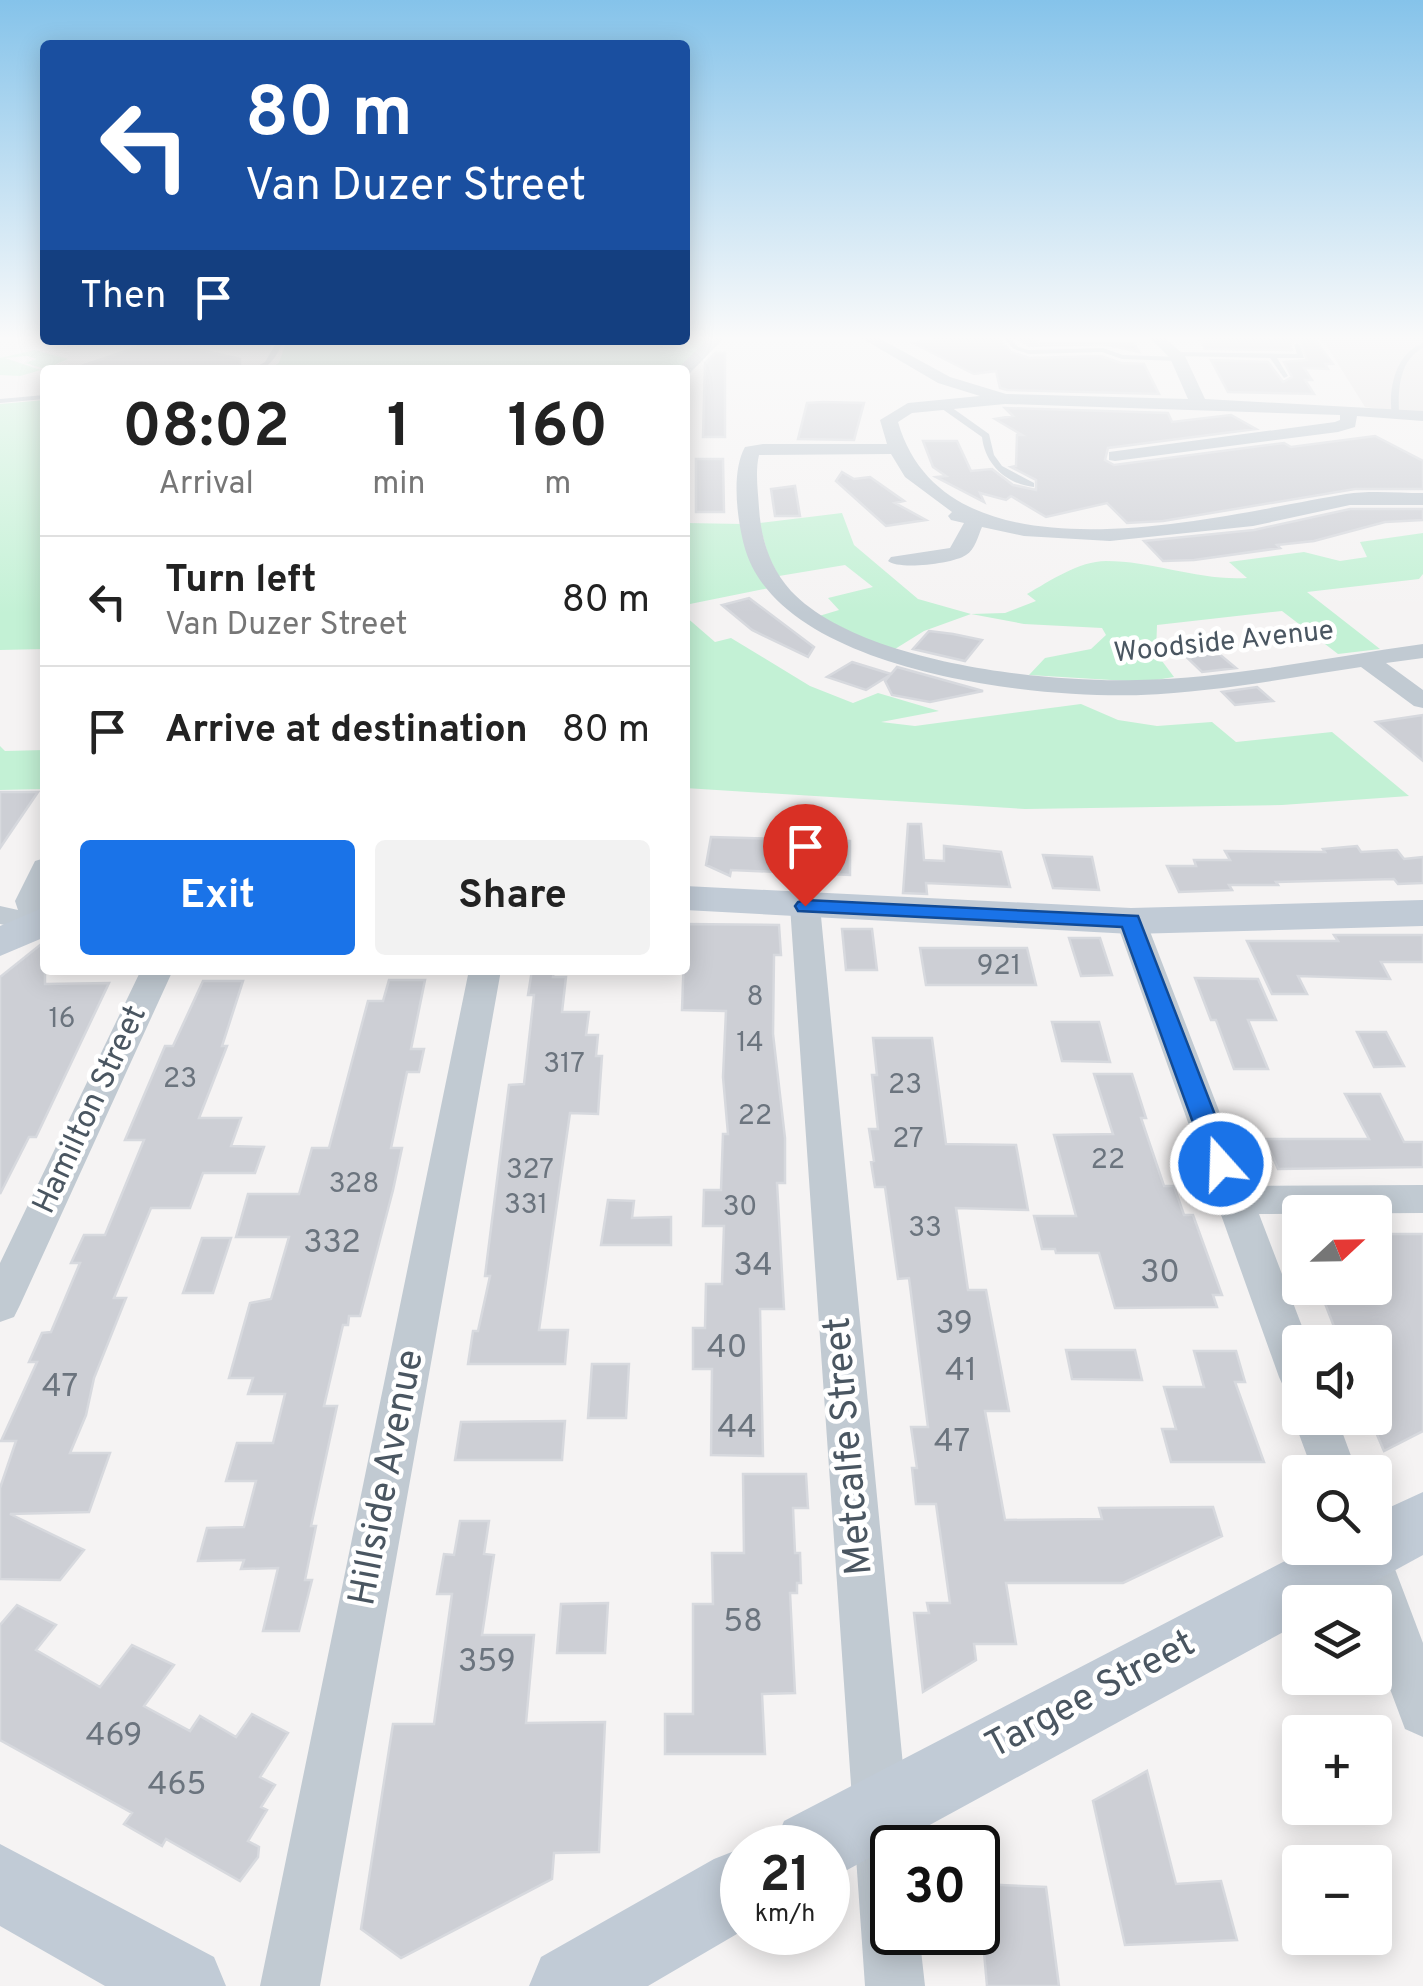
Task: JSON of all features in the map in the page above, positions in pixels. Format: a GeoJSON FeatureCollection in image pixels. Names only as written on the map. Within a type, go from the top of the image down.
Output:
{"type":"FeatureCollection","features":[{"type":"Feature","properties":{"kind":"main road"},"geometry":{"type":"LineString","coordinates":[[690,898],[1131,921],[1423,912]]}},
{"type":"Feature","properties":{"kind":"main road","name":"Targee Street"},"geometry":{"type":"LineString","coordinates":[[850,1825],[1338,1565]]}},
{"type":"Feature","properties":{"kind":"main road"},"geometry":{"type":"LineString","coordinates":[[0,1884],[185,1986]]}},
{"type":"Feature","properties":{"kind":"main road"},"geometry":{"type":"LineString","coordinates":[[570,1986],[720,1900]]}},
{"type":"Feature","properties":{"kind":"street"},"geometry":{"type":"LineString","coordinates":[[889,429],[888,449],[905,475],[976,520],[1024,530],[1110,534],[1214,527],[1350,500],[1423,499]]}},
{"type":"Feature","properties":{"kind":"street"},"geometry":{"type":"LineString","coordinates":[[1116,456],[1333,429]]}},
{"type":"Feature","properties":{"kind":"street","name":"Woodside Avenue"},"geometry":{"type":"LineString","coordinates":[[888,449],[755,450],[748,460],[750,529],[762,565],[792,602],[817,622],[891,655],[971,674],[1149,687],[1423,651]]}},
{"type":"Feature","properties":{"kind":"street"},"geometry":{"type":"LineString","coordinates":[[898,561],[956,554],[976,520]]}},
{"type":"Feature","properties":{"kind":"street"},"geometry":{"type":"LineString","coordinates":[[1365,658],[1423,702]]}},
{"type":"Feature","properties":{"kind":"street"},"geometry":{"type":"LineString","coordinates":[[20,925],[40,878]]}},
{"type":"Feature","properties":{"kind":"street","name":"Metcalfe Street"},"geometry":{"type":"LineString","coordinates":[[805,906],[895,1986]]}},
{"type":"Feature","properties":{"kind":"street"},"geometry":{"type":"LineString","coordinates":[[1131,921],[1282,1329]]}},
{"type":"Feature","properties":{"kind":"street","name":"Hamilton Street"},"geometry":{"type":"LineString","coordinates":[[0,1304],[155,975]]}},
{"type":"Feature","properties":{"kind":"street","name":"Hillside Avenue"},"geometry":{"type":"LineString","coordinates":[[290,1986],[484,975]]}},
{"type":"Feature","properties":{"kind":"street"},"geometry":{"type":"LineString","coordinates":[[1234,1200],[1423,1199]]}},
{"type":"Feature","properties":{"kind":"street"},"geometry":{"type":"LineString","coordinates":[[1386,1565],[1423,1711]]}},
{"type":"Feature","properties":{"kind":"lane"},"geometry":{"type":"LineString","coordinates":[[975,429],[986,436],[986,450],[993,464],[1030,485]]}},
{"type":"Feature","properties":{"kind":"green space"},"geometry":{"type":"Polygon","coordinates":[[[0,429],[40,429],[40,649],[0,650],[0,429]]]}},
{"type":"Feature","properties":{"kind":"green space"},"geometry":{"type":"Polygon","coordinates":[[[842,513],[854,545],[918,599],[971,614],[924,631],[895,649],[870,642],[819,616],[839,610],[828,598],[873,587],[845,565],[779,576],[769,558],[759,523],[842,513]]]}},
{"type":"Feature","properties":{"kind":"green space"},"geometry":{"type":"Polygon","coordinates":[[[690,523],[743,524],[769,588],[690,604],[690,523]]]}},
{"type":"Feature","properties":{"kind":"green space"},"geometry":{"type":"Polygon","coordinates":[[[1423,533],[1423,574],[1419,579],[1307,592],[1380,649],[1338,654],[1282,611],[1157,625],[1156,653],[1174,677],[1144,682],[1029,675],[1045,658],[1091,649],[1106,635],[1102,628],[1024,624],[971,614],[1005,613],[1036,601],[1027,594],[1065,573],[1096,562],[1247,578],[1229,562],[1304,552],[1340,561],[1367,557],[1360,542],[1423,533]]]}},
{"type":"Feature","properties":{"kind":"green space"},"geometry":{"type":"Polygon","coordinates":[[[690,620],[715,642],[731,638],[810,686],[853,703],[878,693],[939,711],[881,722],[915,726],[1081,704],[1118,720],[1157,726],[1212,722],[1236,742],[1332,732],[1409,796],[1282,805],[1025,809],[690,788],[690,620]]]}},
{"type":"Feature","properties":{"kind":"green space"},"geometry":{"type":"Polygon","coordinates":[[[0,746],[5,751],[40,750],[40,789],[0,790],[0,746]]]}},
{"type":"Feature","properties":{"kind":"building"},"geometry":{"type":"Polygon","coordinates":[[[703,429],[725,429],[725,437],[703,437],[703,429]]]}},
{"type":"Feature","properties":{"kind":"building"},"geometry":{"type":"Polygon","coordinates":[[[801,429],[857,429],[854,440],[798,439],[801,429]]]}},
{"type":"Feature","properties":{"kind":"building"},"geometry":{"type":"Polygon","coordinates":[[[1011,429],[1256,429],[1108,448],[1105,460],[1114,465],[1284,443],[1291,447],[1375,436],[1423,461],[1423,489],[1355,489],[1163,521],[1127,523],[1107,503],[1046,517],[1011,496],[1006,500],[980,493],[984,502],[936,477],[946,476],[933,467],[923,441],[957,441],[971,471],[992,469],[1013,485],[1036,490],[1036,480],[1011,467],[1016,466],[1017,435],[1022,435],[1011,429]]]}},
{"type":"Feature","properties":{"kind":"building"},"geometry":{"type":"Polygon","coordinates":[[[696,459],[723,459],[724,512],[696,512],[696,459]]]}},
{"type":"Feature","properties":{"kind":"building"},"geometry":{"type":"Polygon","coordinates":[[[842,472],[854,479],[870,477],[904,501],[895,503],[926,520],[886,526],[836,481],[842,472]]]}},
{"type":"Feature","properties":{"kind":"building"},"geometry":{"type":"Polygon","coordinates":[[[795,486],[800,516],[775,516],[771,489],[795,486]]]}},
{"type":"Feature","properties":{"kind":"building"},"geometry":{"type":"Polygon","coordinates":[[[1350,509],[1423,509],[1423,520],[1385,522],[1314,541],[1277,545],[1280,548],[1194,560],[1163,561],[1144,541],[1254,530],[1350,509]]]}},
{"type":"Feature","properties":{"kind":"building"},"geometry":{"type":"Polygon","coordinates":[[[749,598],[814,647],[808,657],[752,630],[722,605],[749,598]]]}},
{"type":"Feature","properties":{"kind":"building"},"geometry":{"type":"Polygon","coordinates":[[[929,631],[982,640],[965,661],[913,649],[929,631]]]}},
{"type":"Feature","properties":{"kind":"building"},"geometry":{"type":"Polygon","coordinates":[[[1206,643],[1236,668],[1202,672],[1175,646],[1206,643]]]}},
{"type":"Feature","properties":{"kind":"building"},"geometry":{"type":"Polygon","coordinates":[[[852,662],[891,674],[897,667],[983,691],[930,702],[892,695],[885,681],[890,675],[866,690],[827,677],[852,662]]]}},
{"type":"Feature","properties":{"kind":"building"},"geometry":{"type":"Polygon","coordinates":[[[1257,687],[1273,701],[1235,705],[1222,692],[1257,687]]]}},
{"type":"Feature","properties":{"kind":"building"},"geometry":{"type":"Polygon","coordinates":[[[1423,715],[1423,761],[1376,722],[1423,715]]]}},
{"type":"Feature","properties":{"kind":"building"},"geometry":{"type":"Polygon","coordinates":[[[0,792],[38,792],[0,848],[0,792]]]}},
{"type":"Feature","properties":{"kind":"building"},"geometry":{"type":"Polygon","coordinates":[[[908,824],[921,824],[924,860],[944,861],[944,846],[1001,852],[1010,887],[926,883],[927,894],[903,893],[908,824]]]}},
{"type":"Feature","properties":{"kind":"building"},"geometry":{"type":"Polygon","coordinates":[[[711,837],[850,841],[850,875],[731,870],[730,876],[706,865],[711,837]]]}},
{"type":"Feature","properties":{"kind":"building"},"geometry":{"type":"Polygon","coordinates":[[[1357,846],[1361,852],[1397,850],[1404,859],[1423,857],[1423,883],[1398,884],[1394,879],[1276,882],[1278,885],[1229,885],[1232,890],[1179,892],[1167,866],[1196,866],[1194,860],[1230,860],[1225,851],[1325,852],[1323,849],[1357,846]]]}},
{"type":"Feature","properties":{"kind":"building"},"geometry":{"type":"Polygon","coordinates":[[[1043,855],[1092,857],[1099,890],[1053,888],[1043,855]]]}},
{"type":"Feature","properties":{"kind":"building"},"geometry":{"type":"Polygon","coordinates":[[[690,924],[779,925],[781,955],[774,955],[773,1034],[785,1138],[785,1183],[777,1183],[784,1309],[760,1309],[763,1456],[711,1455],[712,1369],[693,1369],[693,1328],[705,1328],[706,1284],[722,1284],[724,1226],[703,1226],[704,1190],[721,1190],[723,1134],[728,1134],[723,1077],[726,1011],[682,1010],[683,975],[690,975],[690,924]]]}},
{"type":"Feature","properties":{"kind":"building"},"geometry":{"type":"Polygon","coordinates":[[[842,929],[872,929],[877,970],[846,970],[842,929]]]}},
{"type":"Feature","properties":{"kind":"building"},"geometry":{"type":"Polygon","coordinates":[[[1334,935],[1423,935],[1423,962],[1381,962],[1390,979],[1298,976],[1307,994],[1272,994],[1247,941],[1338,941],[1334,935]]]}},
{"type":"Feature","properties":{"kind":"building"},"geometry":{"type":"Polygon","coordinates":[[[1069,938],[1100,938],[1112,975],[1081,976],[1069,938]]]}},
{"type":"Feature","properties":{"kind":"building"},"geometry":{"type":"Polygon","coordinates":[[[40,945],[40,975],[45,975],[45,984],[109,983],[36,1137],[29,1137],[0,1194],[0,977],[40,945]]]}},
{"type":"Feature","properties":{"kind":"building"},"geometry":{"type":"Polygon","coordinates":[[[920,948],[1027,948],[1036,985],[926,985],[920,948]]]}},
{"type":"Feature","properties":{"kind":"building"},"geometry":{"type":"Polygon","coordinates":[[[531,975],[566,977],[562,1012],[589,1012],[586,1035],[598,1035],[596,1056],[602,1056],[598,1114],[570,1113],[539,1330],[568,1330],[565,1364],[468,1364],[473,1331],[478,1331],[490,1276],[485,1276],[509,1085],[524,1084],[534,995],[528,995],[531,975]]]}},
{"type":"Feature","properties":{"kind":"building"},"geometry":{"type":"Polygon","coordinates":[[[1195,978],[1258,979],[1276,1020],[1248,1020],[1268,1069],[1234,1069],[1195,978]]]}},
{"type":"Feature","properties":{"kind":"building"},"geometry":{"type":"Polygon","coordinates":[[[389,980],[425,980],[411,1049],[424,1049],[419,1072],[407,1072],[391,1148],[402,1148],[360,1316],[349,1316],[348,1325],[343,1325],[324,1406],[337,1406],[311,1526],[316,1526],[305,1580],[312,1580],[299,1631],[263,1631],[278,1568],[241,1569],[244,1560],[198,1561],[207,1528],[244,1527],[256,1481],[226,1481],[237,1443],[273,1443],[285,1394],[248,1394],[253,1378],[229,1378],[250,1303],[271,1299],[289,1237],[236,1237],[248,1194],[299,1194],[312,1148],[329,1148],[368,1001],[383,1001],[389,980]]]}},
{"type":"Feature","properties":{"kind":"building"},"geometry":{"type":"Polygon","coordinates":[[[203,981],[243,981],[222,1046],[227,1046],[199,1118],[241,1118],[231,1146],[264,1147],[255,1173],[203,1173],[190,1208],[151,1208],[114,1298],[126,1298],[70,1453],[110,1453],[89,1512],[10,1514],[84,1550],[60,1580],[0,1579],[0,1488],[16,1441],[1,1441],[37,1362],[29,1362],[42,1333],[51,1332],[80,1263],[71,1263],[84,1235],[105,1235],[144,1140],[125,1140],[165,1046],[173,1046],[203,981]]]}},
{"type":"Feature","properties":{"kind":"building"},"geometry":{"type":"Polygon","coordinates":[[[1052,1022],[1099,1022],[1110,1062],[1062,1061],[1052,1022]]]}},
{"type":"Feature","properties":{"kind":"building"},"geometry":{"type":"Polygon","coordinates":[[[1357,1032],[1386,1032],[1404,1066],[1374,1067],[1357,1032]]]}},
{"type":"Feature","properties":{"kind":"building"},"geometry":{"type":"Polygon","coordinates":[[[873,1038],[932,1038],[946,1144],[1016,1145],[1028,1210],[956,1208],[968,1290],[986,1290],[1009,1411],[985,1411],[1005,1520],[1102,1519],[1099,1508],[1213,1507],[1222,1536],[1123,1583],[1006,1583],[1016,1644],[974,1644],[976,1660],[923,1692],[914,1613],[929,1613],[927,1603],[950,1603],[936,1504],[916,1504],[912,1468],[917,1468],[911,1427],[928,1427],[909,1278],[898,1279],[885,1187],[875,1187],[871,1162],[874,1161],[869,1129],[878,1129],[872,1075],[877,1075],[873,1038]]]}},
{"type":"Feature","properties":{"kind":"building"},"geometry":{"type":"Polygon","coordinates":[[[1094,1074],[1132,1074],[1146,1118],[1141,1118],[1164,1186],[1174,1186],[1184,1215],[1193,1215],[1222,1295],[1213,1295],[1217,1307],[1115,1308],[1099,1253],[1056,1253],[1055,1249],[1042,1249],[1034,1216],[1076,1216],[1054,1135],[1113,1134],[1094,1074]]]}},
{"type":"Feature","properties":{"kind":"building"},"geometry":{"type":"Polygon","coordinates":[[[1345,1094],[1380,1094],[1404,1142],[1423,1142],[1423,1167],[1278,1169],[1265,1139],[1369,1139],[1345,1094]]]}},
{"type":"Feature","properties":{"kind":"building"},"geometry":{"type":"Polygon","coordinates":[[[608,1200],[634,1201],[632,1218],[671,1217],[671,1245],[601,1245],[608,1200]]]}},
{"type":"Feature","properties":{"kind":"building"},"geometry":{"type":"Polygon","coordinates":[[[1392,1234],[1423,1234],[1423,1431],[1384,1451],[1377,1435],[1392,1435],[1392,1325],[1333,1325],[1326,1305],[1392,1305],[1392,1234]]]}},
{"type":"Feature","properties":{"kind":"building"},"geometry":{"type":"Polygon","coordinates":[[[202,1238],[231,1238],[213,1293],[183,1293],[202,1238]]]}},
{"type":"Feature","properties":{"kind":"building"},"geometry":{"type":"Polygon","coordinates":[[[1066,1350],[1135,1350],[1142,1380],[1072,1379],[1066,1350]]]}},
{"type":"Feature","properties":{"kind":"building"},"geometry":{"type":"Polygon","coordinates":[[[1194,1351],[1236,1351],[1245,1382],[1235,1382],[1264,1462],[1171,1462],[1162,1429],[1176,1429],[1164,1387],[1204,1387],[1194,1351]]]}},
{"type":"Feature","properties":{"kind":"building"},"geometry":{"type":"Polygon","coordinates":[[[592,1364],[629,1364],[626,1418],[588,1418],[592,1364]]]}},
{"type":"Feature","properties":{"kind":"building"},"geometry":{"type":"Polygon","coordinates":[[[565,1421],[562,1460],[455,1460],[461,1422],[565,1421]]]}},
{"type":"Feature","properties":{"kind":"building"},"geometry":{"type":"Polygon","coordinates":[[[743,1474],[806,1474],[808,1508],[793,1508],[801,1583],[797,1583],[797,1593],[790,1593],[795,1693],[762,1694],[765,1754],[665,1754],[665,1714],[693,1714],[693,1604],[713,1604],[712,1553],[744,1553],[743,1474]]]}},
{"type":"Feature","properties":{"kind":"building"},"geometry":{"type":"Polygon","coordinates":[[[460,1521],[489,1521],[484,1554],[494,1555],[482,1635],[534,1635],[526,1723],[605,1722],[599,1852],[554,1853],[552,1879],[401,1958],[361,1929],[393,1724],[434,1724],[452,1594],[437,1594],[444,1554],[454,1555],[460,1521]]]}},
{"type":"Feature","properties":{"kind":"building"},"geometry":{"type":"Polygon","coordinates":[[[608,1603],[605,1653],[557,1653],[561,1604],[608,1603]]]}},
{"type":"Feature","properties":{"kind":"building"},"geometry":{"type":"Polygon","coordinates":[[[17,1605],[56,1625],[36,1650],[100,1687],[132,1645],[174,1665],[144,1706],[190,1731],[200,1716],[236,1737],[252,1714],[288,1733],[260,1777],[275,1785],[261,1807],[267,1810],[248,1841],[259,1847],[258,1857],[240,1881],[166,1839],[162,1846],[124,1824],[132,1813],[0,1740],[0,1625],[17,1605]]]}},
{"type":"Feature","properties":{"kind":"building"},"geometry":{"type":"Polygon","coordinates":[[[1147,1771],[1176,1884],[1221,1881],[1237,1940],[1125,1945],[1093,1801],[1147,1771]]]}},
{"type":"Feature","properties":{"kind":"building"},"geometry":{"type":"Polygon","coordinates":[[[1000,1885],[1046,1887],[1059,1986],[987,1986],[984,1955],[1000,1955],[1000,1885]]]}},
{"type":"Feature","properties":{"kind":"route"},"geometry":{"type":"LineString","coordinates":[[805,906],[1131,921],[1221,1164]]}}]}
